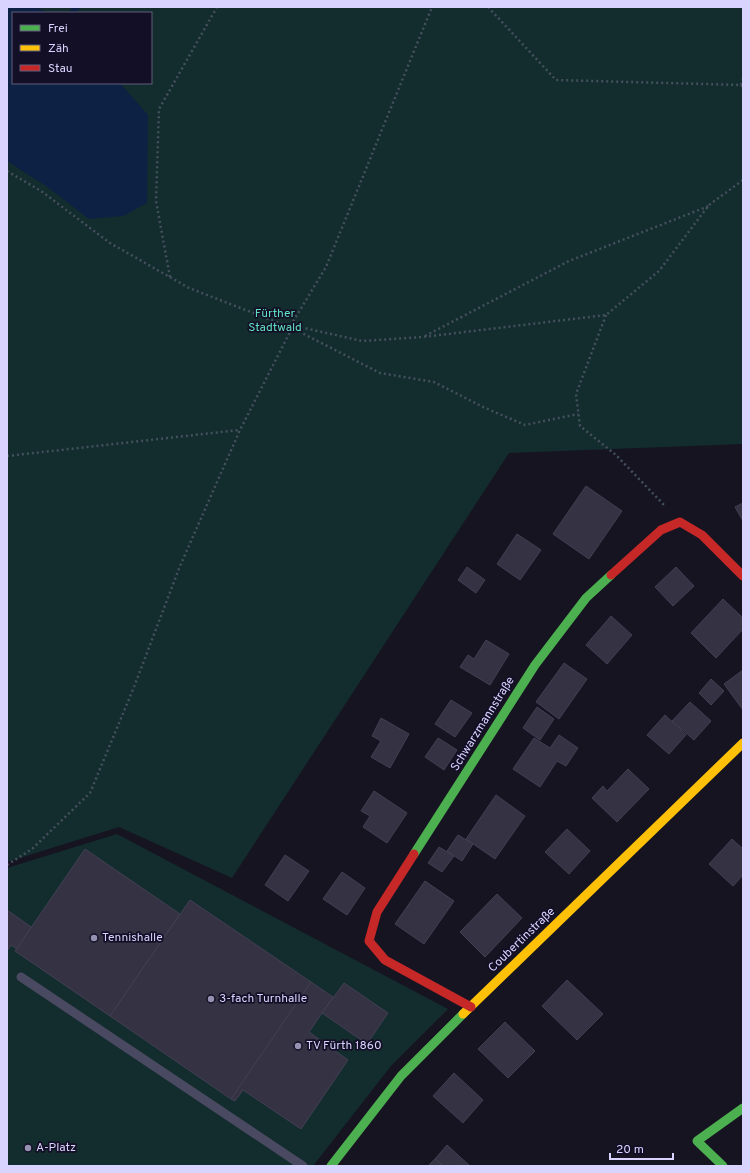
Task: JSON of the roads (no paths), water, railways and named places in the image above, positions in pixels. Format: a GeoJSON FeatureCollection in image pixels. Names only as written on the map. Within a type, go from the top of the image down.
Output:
{"type":"FeatureCollection","features":[{"type":"Feature","properties":{"kind":"street","name":"Schwarzmannstraße"},"geometry":{"type":"LineString","coordinates":[[471,1006],[385,960],[369,941],[377,912],[534,665],[586,598],[660,530],[680,522],[702,534],[743,576]]}},
{"type":"Feature","properties":{"kind":"street","name":"Coubertinstraße"},"geometry":{"type":"LineString","coordinates":[[331,1166],[401,1076],[471,1006],[743,743]]}},
{"type":"Feature","properties":{"kind":"street"},"geometry":{"type":"LineString","coordinates":[[723,1166],[697,1141],[743,1108]]}},
{"type":"Feature","properties":{"kind":"lane"},"geometry":{"type":"LineString","coordinates":[[21,977],[303,1166]]}},
{"type":"Feature","properties":{"kind":"water"},"geometry":{"type":"Polygon","coordinates":[[[7,7],[35,7],[47,12],[12,12],[12,84],[121,84],[148,115],[147,203],[123,216],[89,219],[46,186],[7,161],[7,7]]]}},
{"type":"Feature","properties":{"kind":"waterway"},"geometry":{"type":"LineString","coordinates":[[73,12],[77,7]]}},
{"type":"Feature","properties":{"kind":"place","name":"Tennishalle"},"geometry":{"type":"Point","coordinates":[94,938]}},
{"type":"Feature","properties":{"kind":"place","name":"3-fach Turnhalle"},"geometry":{"type":"Point","coordinates":[211,999]}},
{"type":"Feature","properties":{"kind":"place","name":"TV Fürth 1860"},"geometry":{"type":"Point","coordinates":[298,1046]}},
{"type":"Feature","properties":{"kind":"place","name":"A-Platz"},"geometry":{"type":"Point","coordinates":[28,1148]}},
{"type":"Feature","properties":{"kind":"park label","name":"Fürther Stadtwald"},"geometry":{"type":"Point","coordinates":[275,321]}}]}
